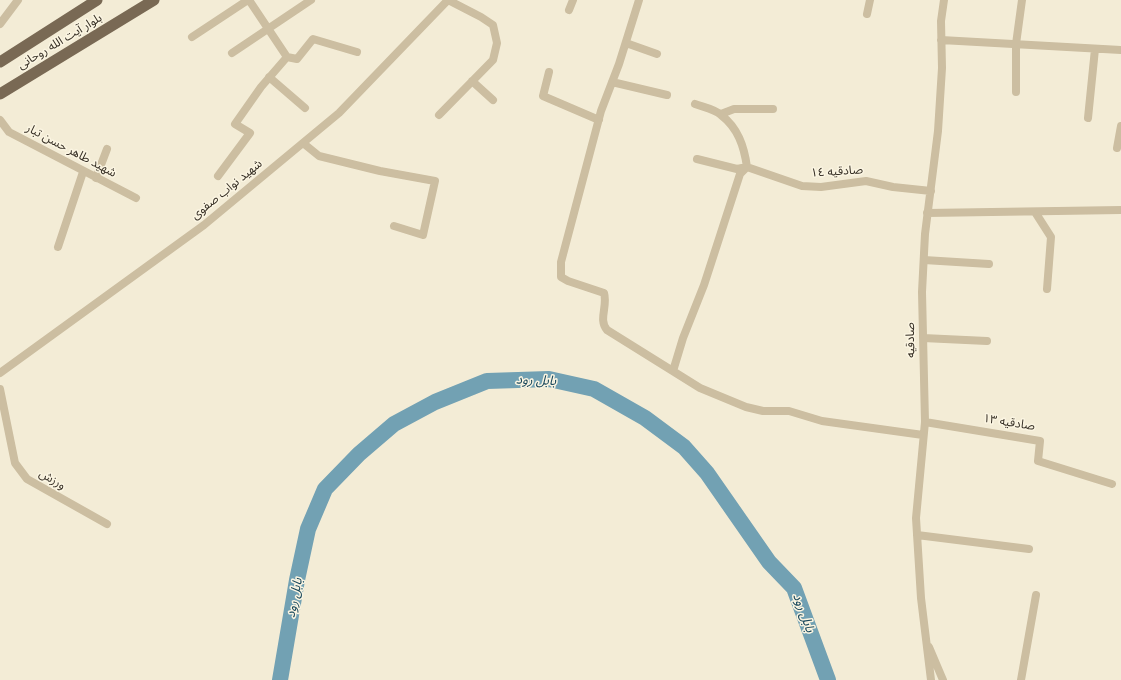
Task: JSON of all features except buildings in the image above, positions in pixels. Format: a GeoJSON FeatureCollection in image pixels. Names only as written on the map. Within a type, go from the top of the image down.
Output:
{"type":"FeatureCollection","features":[{"type":"Feature","properties":{"kind":"main road","name":"بلوار آیت الله روحانی"},"geometry":{"type":"LineString","coordinates":[[0,62],[97,0]]}},
{"type":"Feature","properties":{"kind":"main road","name":"بلوار آیت الله روحانی"},"geometry":{"type":"LineString","coordinates":[[0,94],[154,0]]}},
{"type":"Feature","properties":{"kind":"street"},"geometry":{"type":"LineString","coordinates":[[192,37],[248,0],[287,57],[297,59],[313,39],[357,52]]}},
{"type":"Feature","properties":{"kind":"street"},"geometry":{"type":"LineString","coordinates":[[232,53],[311,0]]}},
{"type":"Feature","properties":{"kind":"street"},"geometry":{"type":"LineString","coordinates":[[439,115],[493,60],[497,43],[493,25],[448,0]]}},
{"type":"Feature","properties":{"kind":"street","name":"شهید نواب صفوی"},"geometry":{"type":"LineString","coordinates":[[0,373],[204,224],[303,143],[339,113],[448,0]]}},
{"type":"Feature","properties":{"kind":"street"},"geometry":{"type":"LineString","coordinates":[[569,10],[573,0]]}},
{"type":"Feature","properties":{"kind":"street"},"geometry":{"type":"LineString","coordinates":[[639,0],[626,43],[599,120],[561,262],[561,277],[604,294],[606,301],[603,317],[605,328],[700,388],[746,408],[763,411],[789,411],[822,421],[923,435]]}},
{"type":"Feature","properties":{"kind":"street"},"geometry":{"type":"LineString","coordinates":[[867,14],[870,0]]}},
{"type":"Feature","properties":{"kind":"street","name":"صادقیه"},"geometry":{"type":"LineString","coordinates":[[931,680],[925,637],[916,518],[925,422],[923,338],[924,260],[938,132],[942,68],[941,21],[944,0]]}},
{"type":"Feature","properties":{"kind":"street"},"geometry":{"type":"LineString","coordinates":[[1016,92],[1016,44],[1022,0]]}},
{"type":"Feature","properties":{"kind":"street"},"geometry":{"type":"LineString","coordinates":[[0,23],[16,1]]}},
{"type":"Feature","properties":{"kind":"street"},"geometry":{"type":"LineString","coordinates":[[941,40],[1121,50]]}},
{"type":"Feature","properties":{"kind":"street"},"geometry":{"type":"LineString","coordinates":[[626,43],[657,54]]}},
{"type":"Feature","properties":{"kind":"street"},"geometry":{"type":"LineString","coordinates":[[1088,118],[1095,49]]}},
{"type":"Feature","properties":{"kind":"street"},"geometry":{"type":"LineString","coordinates":[[218,176],[250,133],[235,124],[269,77],[287,57]]}},
{"type":"Feature","properties":{"kind":"street"},"geometry":{"type":"LineString","coordinates":[[549,72],[543,96],[599,120]]}},
{"type":"Feature","properties":{"kind":"street"},"geometry":{"type":"LineString","coordinates":[[269,77],[305,108]]}},
{"type":"Feature","properties":{"kind":"street"},"geometry":{"type":"LineString","coordinates":[[472,81],[493,100]]}},
{"type":"Feature","properties":{"kind":"street"},"geometry":{"type":"LineString","coordinates":[[612,82],[667,95]]}},
{"type":"Feature","properties":{"kind":"street"},"geometry":{"type":"LineString","coordinates":[[673,371],[683,338],[704,285],[740,174],[746,167],[745,153],[738,134],[720,114],[695,104]]}},
{"type":"Feature","properties":{"kind":"street"},"geometry":{"type":"LineString","coordinates":[[720,114],[734,109],[773,109]]}},
{"type":"Feature","properties":{"kind":"street","name":"شهید طاهر حسن تبار"},"geometry":{"type":"LineString","coordinates":[[0,120],[9,132],[136,198]]}},
{"type":"Feature","properties":{"kind":"street"},"geometry":{"type":"LineString","coordinates":[[1117,148],[1121,126]]}},
{"type":"Feature","properties":{"kind":"street"},"geometry":{"type":"LineString","coordinates":[[303,143],[319,156],[380,171],[435,181],[423,235],[394,226]]}},
{"type":"Feature","properties":{"kind":"street"},"geometry":{"type":"LineString","coordinates":[[96,178],[107,149]]}},
{"type":"Feature","properties":{"kind":"street","name":"صادقيه ١٤"},"geometry":{"type":"LineString","coordinates":[[697,159],[737,169],[746,167],[802,186],[821,187],[866,181],[893,187],[931,191]]}},
{"type":"Feature","properties":{"kind":"street"},"geometry":{"type":"LineString","coordinates":[[58,248],[84,172]]}},
{"type":"Feature","properties":{"kind":"street"},"geometry":{"type":"LineString","coordinates":[[928,213],[1121,210]]}},
{"type":"Feature","properties":{"kind":"street"},"geometry":{"type":"LineString","coordinates":[[1035,212],[1051,237],[1047,289]]}},
{"type":"Feature","properties":{"kind":"street"},"geometry":{"type":"LineString","coordinates":[[924,260],[989,264]]}},
{"type":"Feature","properties":{"kind":"street"},"geometry":{"type":"LineString","coordinates":[[923,338],[987,341]]}},
{"type":"Feature","properties":{"kind":"street","name":"ورزش"},"geometry":{"type":"LineString","coordinates":[[0,389],[15,463],[27,479],[107,524]]}},
{"type":"Feature","properties":{"kind":"street","name":"صادقیه ۱۳"},"geometry":{"type":"LineString","coordinates":[[925,422],[1040,440],[1038,461],[1112,484]]}},
{"type":"Feature","properties":{"kind":"street"},"geometry":{"type":"LineString","coordinates":[[917,535],[1029,549]]}},
{"type":"Feature","properties":{"kind":"street"},"geometry":{"type":"LineString","coordinates":[[1021,680],[1036,595]]}},
{"type":"Feature","properties":{"kind":"street"},"geometry":{"type":"LineString","coordinates":[[925,637],[943,680]]}},
{"type":"Feature","properties":{"kind":"waterway","name":"بابل رود"},"geometry":{"type":"LineString","coordinates":[[280,680],[297,580],[308,529],[325,489],[359,454],[394,424],[435,402],[487,381],[549,379],[594,389],[645,418],[684,447],[707,473],[769,562],[794,588],[828,680]]}}]}
